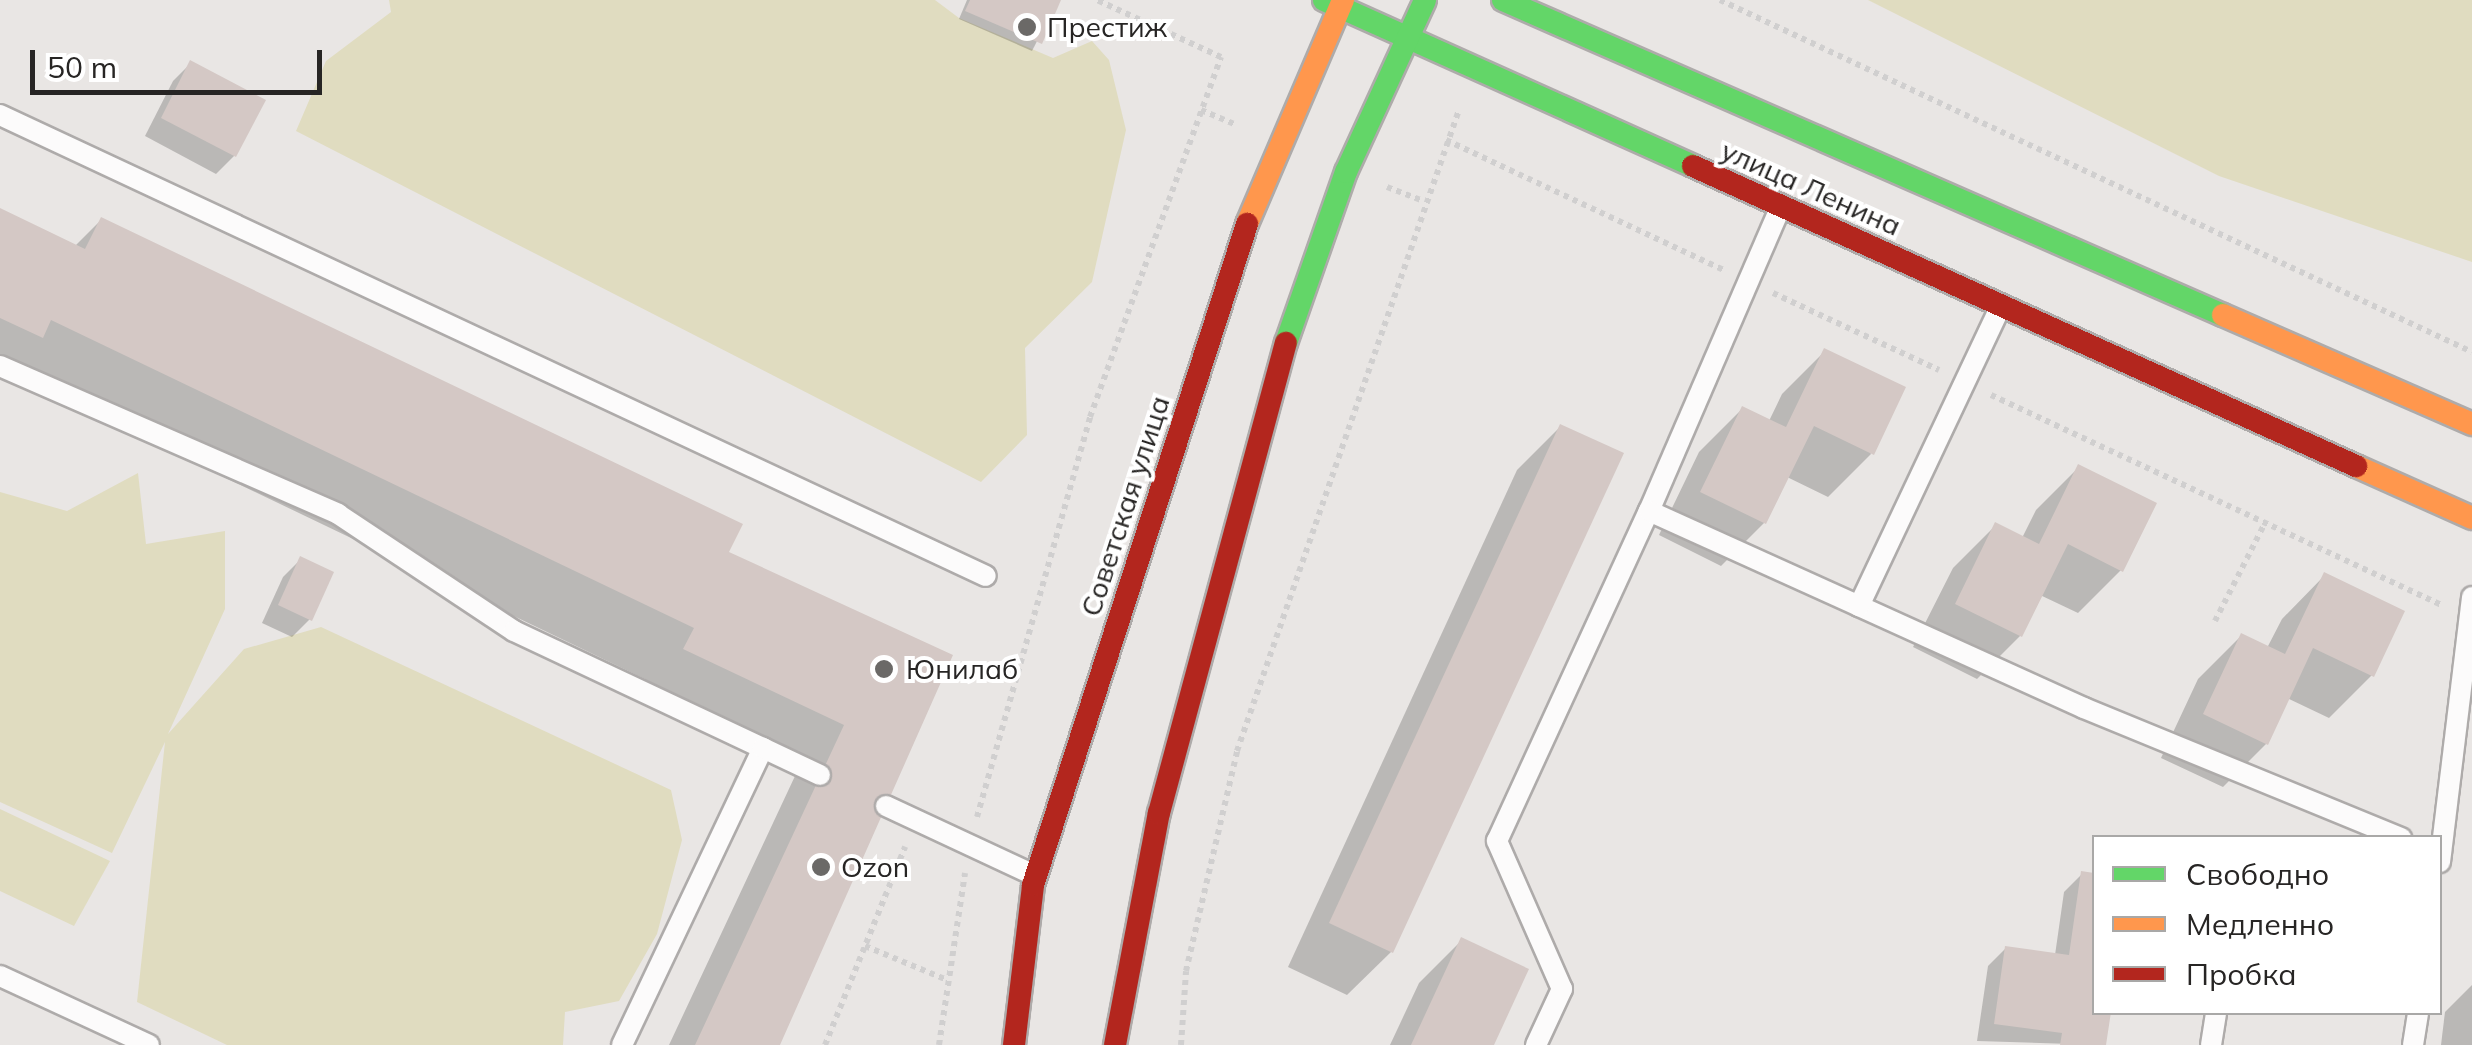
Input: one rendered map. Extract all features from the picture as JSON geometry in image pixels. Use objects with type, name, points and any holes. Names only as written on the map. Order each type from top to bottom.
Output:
[{"type":"street","points":[[1115,1045],[1158,812],[1282,354],[1346,172],[1425,0]]},
{"type":"street","name":"улица Ленина","points":[[1503,0],[2306,363],[2472,424]]},
{"type":"street","name":"улица Ленина","points":[[1336,2],[1475,71],[2472,518]]},
{"type":"street","name":"Советская улица","points":[[1014,1045],[1037,876],[1256,195],[1336,2]]},
{"type":"street","points":[[2274,432],[2288,401]]},
{"type":"lane","points":[[0,114],[986,576]]},
{"type":"lane","points":[[1536,1045],[1562,988],[1497,841],[1649,511],[1780,207]]},
{"type":"lane","points":[[1859,606],[2001,306]]},
{"type":"lane","points":[[0,366],[338,514],[514,631],[820,775]]},
{"type":"lane","points":[[1649,511],[2084,708],[2394,835]]},
{"type":"lane","points":[[2442,838],[2472,597]]},
{"type":"lane","points":[[622,1045],[763,748]]},
{"type":"lane","points":[[886,806],[1037,876]]},
{"type":"lane","points":[[0,976],[149,1045]]},
{"type":"lane","points":[[2211,1045],[2216,1015]]},
{"type":"lane","points":[[2414,1045],[2418,1015]]},
{"type":"path","points":[[939,1045],[970,844],[1090,416],[1221,56],[1097,0]]},
{"type":"path","points":[[1720,0],[2472,352]]},
{"type":"path","points":[[1181,1045],[1186,971],[1238,751],[1423,201],[1475,71]]},
{"type":"path","points":[[2215,621],[2265,523]]},
{"type":"path","points":[[825,1045],[916,820]]},
{"type":"path","points":[[865,946],[946,980]]},
{"type":"shaded area","points":[[389,0],[935,0],[959,18],[1053,58],[1092,41],[1109,60],[1126,130],[1092,282],[1025,348],[1027,435],[981,482],[296,131],[326,61],[391,12]]},
{"type":"shaded area","points":[[1868,0],[2472,0],[2472,262],[2219,176]]},
{"type":"shaded area","points":[[138,473],[146,544],[225,531],[225,609],[168,734],[244,649],[321,627],[671,790],[682,840],[657,934],[619,1001],[565,1012],[563,1045],[227,1045],[137,1002],[165,742],[112,853],[0,802],[0,492],[67,511]]},
{"type":"shaded area","points":[[0,809],[110,861],[74,926],[0,891]]},
{"type":"building","name":"Престиж","points":[[970,0],[1061,0],[1042,44],[965,11]]},
{"type":"building","points":[[190,60],[266,100],[236,157],[161,118]]},
{"type":"building","points":[[0,208],[85,249],[101,217],[743,524],[729,552],[953,655],[780,1045],[695,1045],[844,725],[683,649],[694,628],[51,320],[43,338],[0,318]]},
{"type":"building","points":[[1824,348],[1906,387],[1874,455],[1814,426],[1766,524],[1700,492],[1742,406],[1786,427]]},
{"type":"building","points":[[1560,424],[1624,453],[1393,953],[1329,923]]},
{"type":"building","points":[[2078,464],[2157,503],[2123,572],[2068,544],[2022,637],[1955,604],[1995,522],[2039,544]]},
{"type":"building","points":[[300,556],[334,572],[312,621],[278,605]]},
{"type":"building","points":[[2324,572],[2405,611],[2374,677],[2313,648],[2268,745],[2203,714],[2241,633],[2285,654]]},
{"type":"building","points":[[2081,871],[2092,873],[2092,1015],[2111,1015],[2106,1045],[2060,1045],[2062,1033],[1994,1024],[2005,946],[2069,955]]},
{"type":"building","points":[[1461,937],[1529,969],[1494,1045],[1411,1045]]},
{"type":"traffic: fast","points":[[1324,0],[1693,166]]},
{"type":"traffic: fast","points":[[1286,343],[1346,172],[1425,0]]},
{"type":"traffic: fast","points":[[1503,0],[2223,315]]},
{"type":"traffic: slow","points":[[1247,224],[1343,0]]},
{"type":"traffic: slow","points":[[2223,315],[2472,424]]},
{"type":"traffic: slow","points":[[2356,466],[2472,518]]},
{"type":"traffic: jam","points":[[1693,166],[2356,466]]},
{"type":"traffic: jam","points":[[1014,1045],[1033,885],[1247,224]]},
{"type":"traffic: jam","points":[[1115,1045],[1159,813],[1286,343]]},
{"type":"place","name":"Престиж","points":[[1027,27]]},
{"type":"place","name":"Юнилаб","points":[[884,669]]},
{"type":"place","name":"Ozon","points":[[821,867]]}]
